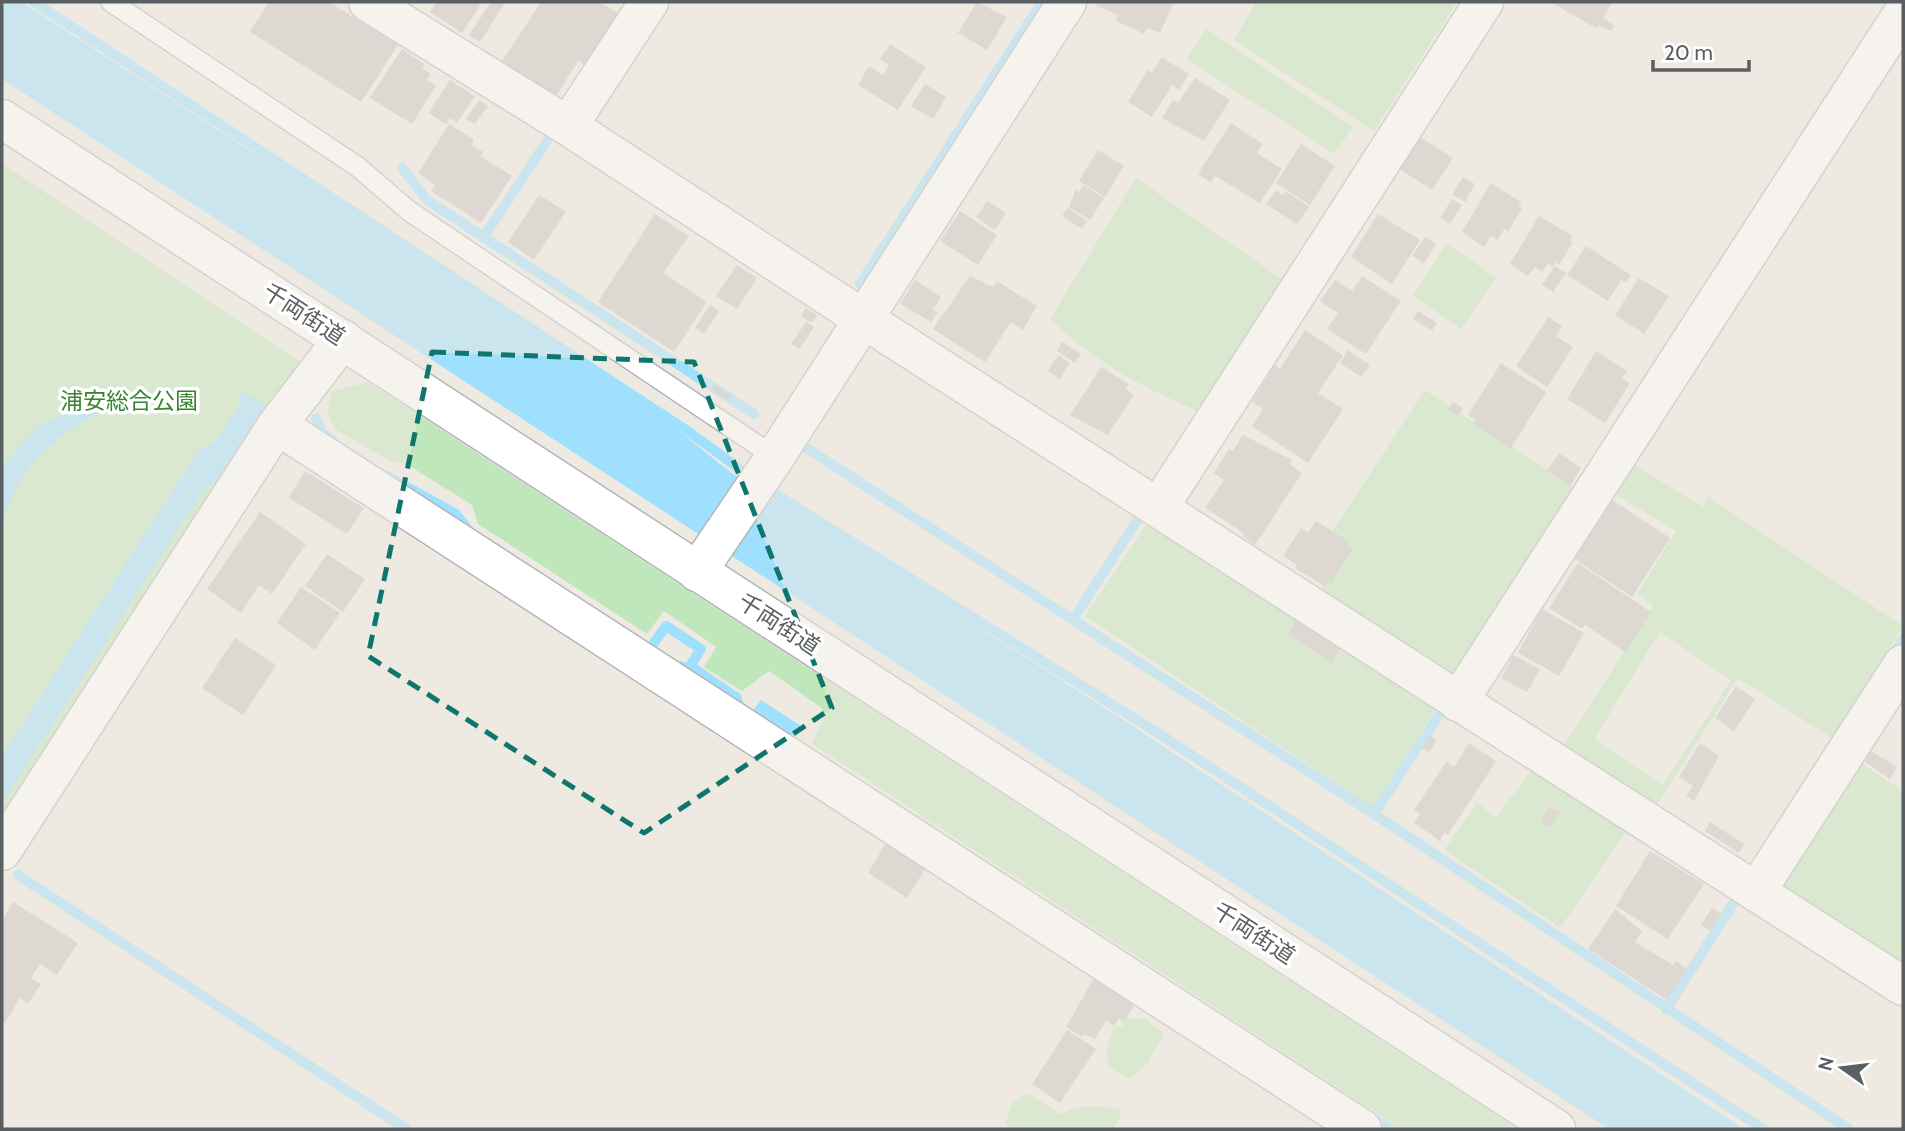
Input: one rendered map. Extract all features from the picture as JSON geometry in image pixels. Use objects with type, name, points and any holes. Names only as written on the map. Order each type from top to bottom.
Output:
[{"type":"street","points":[[368,2],[568,126],[1458,702],[1903,986]]},
{"type":"street","points":[[568,126],[649,2]]},
{"type":"street","points":[[704,561],[770,465],[1067,2]]},
{"type":"street","points":[[1159,507],[1484,2]]},
{"type":"street","points":[[1458,702],[1903,13]]},
{"type":"street","name":"千両街道","points":[[2,119],[342,339],[704,561],[1550,1127]]},
{"type":"street","points":[[2,851],[277,425],[342,339]]},
{"type":"street","points":[[277,425],[1362,1129]]},
{"type":"street","points":[[1756,892],[1903,664]]},
{"type":"lane","points":[[111,2],[358,167],[409,211],[770,465]]},
{"type":"highlighted area","points":[[432,352],[694,362],[832,708],[644,833],[368,656]]},
{"type":"green space","points":[[1256,2],[1457,2],[1374,131],[1234,40]]},
{"type":"green space","points":[[1206,29],[1353,127],[1334,154],[1186,59]]},
{"type":"green space","name":"浦安総合公園","points":[[2,164],[304,364],[2,835]]},
{"type":"green space","points":[[1136,178],[1283,280],[1198,411],[1158,393],[1101,361],[1050,319]]},
{"type":"green space","points":[[1447,243],[1496,278],[1461,329],[1413,296]]},
{"type":"green space","points":[[368,382],[1514,1129],[1401,1129],[812,744],[824,717],[822,708],[769,671],[742,691],[704,667],[716,647],[664,611],[647,634],[478,524],[472,505],[408,465],[390,461],[335,429],[327,412],[332,391]]},
{"type":"green space","points":[[1425,390],[1575,488],[1452,675],[1321,589],[1349,546],[1331,533]]},
{"type":"green space","points":[[1633,464],[1703,507],[1708,497],[1903,626],[1832,738],[1738,678],[1655,808],[1563,747],[1654,605],[1637,594],[1676,531],[1608,490]],"holes":[[[1660,632],[1731,680],[1663,785],[1594,739]]]},
{"type":"green space","points":[[1150,519],[1439,704],[1373,808],[1085,616]]},
{"type":"green space","points":[[1858,761],[1903,791],[1903,967],[1778,885]]},
{"type":"green space","points":[[1535,766],[1626,832],[1560,928],[1444,850],[1477,803],[1496,817]]},
{"type":"green space","points":[[1119,1018],[1145,1018],[1164,1034],[1147,1064],[1131,1079],[1114,1070],[1107,1058],[1114,1026],[1125,1027]]},
{"type":"green space","points":[[1029,1094],[1060,1114],[1074,1108],[1096,1106],[1119,1109],[1120,1117],[1112,1129],[1013,1129],[1006,1124],[1010,1109],[1015,1101]]},
{"type":"water","points":[[2,2],[22,2],[675,428],[760,492],[791,508],[1119,717],[1744,1129],[1609,1129],[2,79]]},
{"type":"water","points":[[243,391],[269,408],[226,473],[202,492],[2,803],[2,756],[198,451],[213,444],[241,402],[239,396]]},
{"type":"water","points":[[109,399],[125,399],[83,422],[50,446],[24,476],[2,520],[2,466],[37,427],[76,408]]},
{"type":"water","points":[[761,700],[801,726],[791,745],[748,717]]},
{"type":"building","points":[[269,2],[329,2],[398,45],[361,102],[250,32]]},
{"type":"building","points":[[437,2],[482,2],[462,33],[430,12]]},
{"type":"building","points":[[491,2],[505,3],[480,42],[469,35]]},
{"type":"building","points":[[541,2],[600,2],[623,16],[586,66],[578,61],[556,96],[502,61]]},
{"type":"building","points":[[977,2],[1007,17],[987,50],[958,33]]},
{"type":"building","points":[[1098,2],[1174,2],[1160,33],[1147,28],[1144,34],[1116,21],[1118,15],[1096,5]]},
{"type":"building","points":[[1550,2],[1610,2],[1612,3],[1603,18],[1615,26],[1611,31],[1599,25],[1596,28]]},
{"type":"building","points":[[890,44],[926,67],[898,110],[858,85],[869,66],[883,75],[889,65],[880,59]]},
{"type":"building","points":[[402,49],[424,64],[422,68],[431,74],[427,80],[436,86],[412,124],[370,98]]},
{"type":"building","points":[[1162,57],[1189,74],[1179,90],[1172,85],[1152,117],[1128,102],[1148,70],[1152,73]]},
{"type":"building","points":[[1195,78],[1230,100],[1204,141],[1162,118],[1173,100],[1178,103]]},
{"type":"building","points":[[450,80],[475,96],[457,123],[450,118],[446,124],[428,113]]},
{"type":"building","points":[[925,84],[946,97],[933,119],[911,106]]},
{"type":"building","points":[[479,100],[488,106],[475,124],[466,119]]},
{"type":"building","points":[[1231,123],[1263,144],[1257,153],[1282,169],[1260,203],[1215,176],[1211,183],[1198,174]]},
{"type":"building","points":[[449,124],[474,140],[472,145],[483,152],[480,156],[512,176],[481,223],[431,191],[435,185],[418,173]]},
{"type":"building","points":[[1418,136],[1453,158],[1432,190],[1398,168]]},
{"type":"building","points":[[1301,144],[1335,166],[1310,205],[1276,183]]},
{"type":"building","points":[[1098,150],[1124,166],[1105,197],[1079,181]]},
{"type":"building","points":[[1463,177],[1475,184],[1465,202],[1452,194]]},
{"type":"building","points":[[1491,183],[1521,202],[1519,206],[1522,208],[1508,232],[1504,229],[1498,240],[1491,236],[1484,247],[1462,232]]},
{"type":"building","points":[[1083,185],[1104,198],[1090,220],[1069,207],[1076,189],[1079,192]]},
{"type":"building","points":[[1276,190],[1283,195],[1286,191],[1309,207],[1297,224],[1266,204]]},
{"type":"building","points":[[539,195],[566,212],[534,260],[508,242]]},
{"type":"building","points":[[1452,199],[1462,205],[1450,224],[1440,218]]},
{"type":"building","points":[[987,201],[1006,213],[995,230],[976,217]]},
{"type":"building","points":[[1068,208],[1087,221],[1082,229],[1062,216]]},
{"type":"building","points":[[960,211],[997,235],[978,265],[940,241]]},
{"type":"building","points":[[655,214],[689,236],[663,273],[707,302],[674,352],[598,302]]},
{"type":"building","points":[[1378,214],[1420,240],[1392,284],[1351,257]]},
{"type":"building","points":[[1539,216],[1573,236],[1570,241],[1573,242],[1559,265],[1556,262],[1553,267],[1548,263],[1542,272],[1535,267],[1528,276],[1510,264]]},
{"type":"building","points":[[1425,237],[1436,244],[1424,263],[1412,256]]},
{"type":"building","points":[[1586,246],[1631,275],[1626,283],[1621,280],[1608,301],[1567,275]]},
{"type":"building","points":[[737,265],[757,278],[737,309],[716,296]]},
{"type":"building","points":[[1555,266],[1566,273],[1553,292],[1542,285]]},
{"type":"building","points":[[970,276],[993,287],[997,281],[1037,306],[1023,330],[1011,322],[985,362],[933,329]]},
{"type":"building","points":[[1362,276],[1401,301],[1366,354],[1327,329],[1338,313],[1320,301],[1335,280],[1352,291]]},
{"type":"building","points":[[1639,278],[1669,296],[1644,334],[1615,315]]},
{"type":"building","points":[[915,280],[941,297],[933,310],[938,312],[931,322],[900,304]]},
{"type":"building","points":[[710,305],[719,311],[704,334],[695,328]]},
{"type":"building","points":[[806,308],[817,315],[812,323],[801,316]]},
{"type":"building","points":[[1418,311],[1437,323],[1432,331],[1413,319]]},
{"type":"building","points":[[1548,317],[1562,326],[1556,336],[1573,347],[1547,387],[1516,366]]},
{"type":"building","points":[[806,322],[814,327],[800,349],[791,344]]},
{"type":"building","points":[[1305,330],[1343,355],[1318,393],[1343,409],[1308,463],[1252,426],[1263,409],[1252,402],[1275,365],[1280,369]]},
{"type":"building","points":[[1062,342],[1081,354],[1075,363],[1057,351]]},
{"type":"building","points":[[1348,350],[1370,365],[1361,377],[1340,363]]},
{"type":"building","points":[[1596,351],[1627,371],[1622,378],[1630,383],[1605,423],[1567,399]]},
{"type":"building","points":[[1058,355],[1070,363],[1060,379],[1048,371]]},
{"type":"building","points":[[1501,363],[1546,392],[1511,448],[1473,424],[1475,420],[1468,415]]},
{"type":"building","points":[[1101,367],[1129,384],[1126,389],[1134,395],[1108,435],[1070,415]]},
{"type":"building","points":[[714,383],[731,395],[727,400],[711,389]]},
{"type":"building","points":[[1453,402],[1463,408],[1458,415],[1448,409]]},
{"type":"building","points":[[1243,435],[1292,460],[1290,464],[1302,473],[1255,545],[1243,536],[1244,533],[1205,508],[1224,480],[1214,473],[1229,449],[1233,451]]},
{"type":"building","points":[[1559,453],[1581,468],[1570,486],[1547,471]]},
{"type":"building","points":[[305,471],[364,508],[347,534],[289,498]]},
{"type":"building","points":[[1611,499],[1670,538],[1632,597],[1573,558]]},
{"type":"building","points":[[260,512],[306,544],[272,594],[259,585],[241,613],[207,589]]},
{"type":"building","points":[[1316,521],[1350,542],[1348,546],[1353,549],[1331,582],[1328,580],[1324,586],[1295,568],[1297,565],[1283,556],[1301,528],[1308,533]]},
{"type":"building","points":[[327,554],[365,579],[343,612],[305,586]]},
{"type":"building","points":[[1578,563],[1651,612],[1625,652],[1585,625],[1582,629],[1549,608]]},
{"type":"building","points":[[301,587],[340,613],[315,650],[277,623]]},
{"type":"building","points":[[1542,609],[1584,633],[1559,676],[1518,653]]},
{"type":"building","points":[[1297,619],[1340,648],[1332,662],[1288,634]]},
{"type":"building","points":[[235,638],[276,665],[243,715],[202,688]]},
{"type":"building","points":[[1513,655],[1540,669],[1527,692],[1501,678]]},
{"type":"building","points":[[1736,686],[1755,699],[1734,731],[1715,718]]},
{"type":"building","points":[[1430,735],[1437,740],[1429,753],[1422,748]]},
{"type":"building","points":[[1469,743],[1496,761],[1448,835],[1444,833],[1440,841],[1414,823],[1420,814],[1414,810],[1446,762],[1454,767]]},
{"type":"building","points":[[1700,743],[1719,756],[1694,801],[1686,796],[1693,786],[1679,777]]},
{"type":"building","points":[[1871,751],[1897,767],[1890,779],[1865,762]]},
{"type":"building","points":[[1550,806],[1560,812],[1550,828],[1540,822]]},
{"type":"building","points":[[1710,822],[1744,844],[1739,853],[1705,831]]},
{"type":"building","points":[[886,843],[926,868],[907,898],[868,873]]},
{"type":"building","points":[[1650,851],[1704,884],[1668,939],[1616,906]]},
{"type":"building","points":[[13,902],[78,943],[57,975],[40,964],[31,978],[41,984],[28,1004],[20,998],[5,1023],[2,1021],[2,920]]},
{"type":"building","points":[[1712,908],[1721,913],[1710,931],[1701,925]]},
{"type":"building","points":[[1615,909],[1642,931],[1635,942],[1673,965],[1676,961],[1687,969],[1667,1000],[1588,949]]},
{"type":"building","points":[[1095,976],[1137,1001],[1124,1021],[1119,1018],[1114,1026],[1106,1021],[1095,1039],[1084,1034],[1082,1037],[1066,1027]]},
{"type":"building","points":[[1067,1030],[1096,1049],[1060,1103],[1032,1084]]},
{"type":"waterway","points":[[34,2],[689,432],[751,477]]},
{"type":"waterway","points":[[860,284],[1042,2]]},
{"type":"waterway","points":[[483,238],[547,141]]},
{"type":"waterway","points":[[402,168],[427,200],[754,414]]},
{"type":"waterway","points":[[316,418],[322,432],[332,439]]},
{"type":"waterway","points":[[805,447],[1374,814],[1849,1129]]},
{"type":"waterway","points":[[385,475],[456,514],[470,532]]},
{"type":"waterway","points":[[763,486],[1164,737],[1763,1129]]},
{"type":"waterway","points":[[1074,618],[1138,519]]},
{"type":"waterway","points":[[651,647],[666,626],[701,649],[690,666]]},
{"type":"waterway","points":[[1892,657],[1903,639]]},
{"type":"waterway","points":[[681,666],[688,670],[690,666],[737,698],[738,706],[742,709]]},
{"type":"waterway","points":[[1374,814],[1441,712]]},
{"type":"waterway","points":[[18,875],[406,1129]]},
{"type":"waterway","points":[[1666,1010],[1736,899]]},
{"type":"waterway","points":[[1368,1115],[1390,1129]]}]
